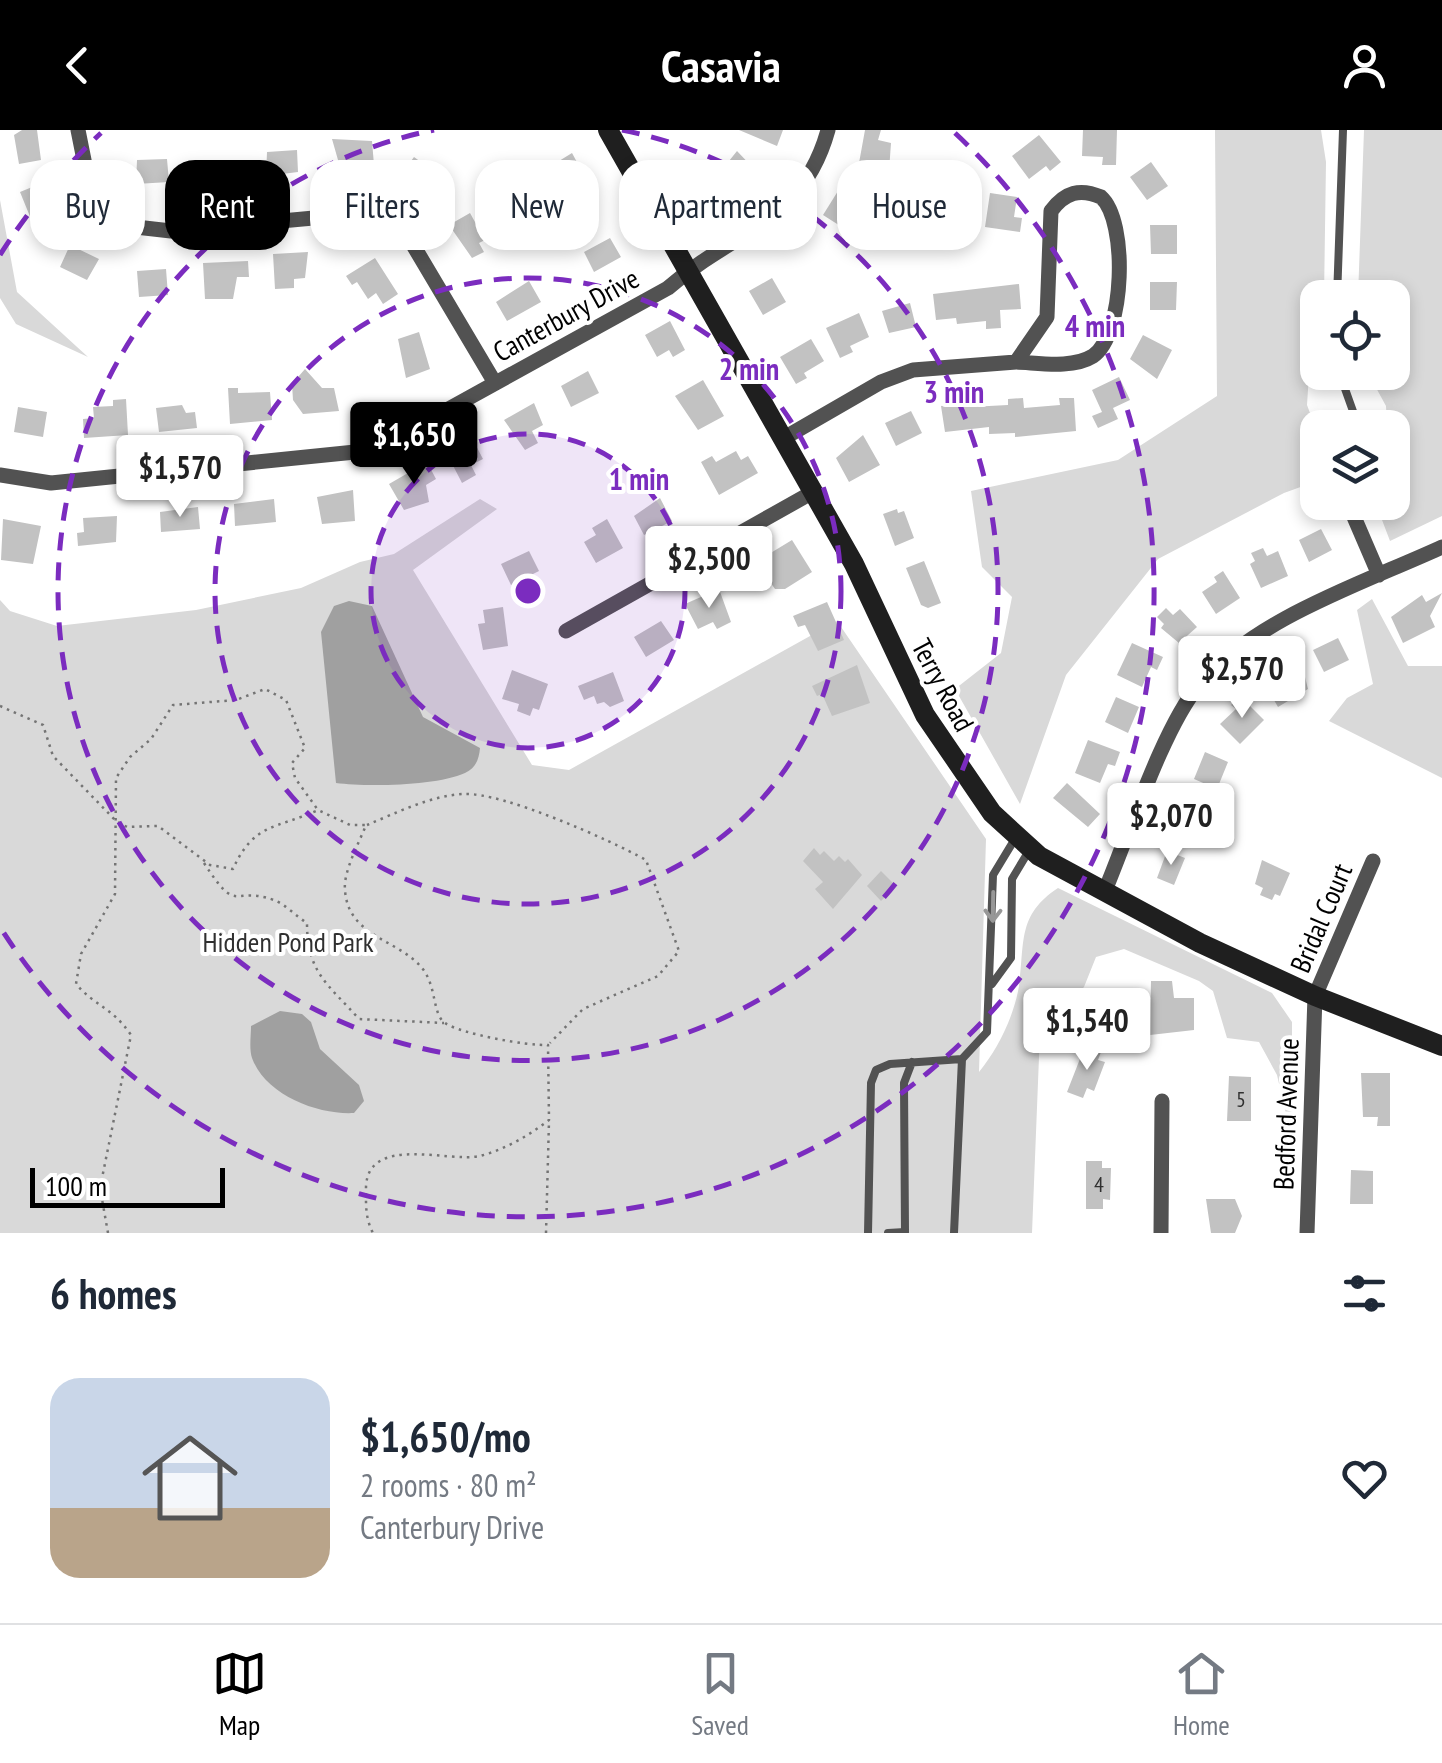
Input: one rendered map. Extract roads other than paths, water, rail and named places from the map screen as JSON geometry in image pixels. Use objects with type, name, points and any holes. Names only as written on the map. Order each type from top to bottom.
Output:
[{"type":"street","points":[[78,130],[88,185],[110,215],[128,226],[171,231],[368,213],[403,228],[494,382]]},
{"type":"street","name":"Terry Road","points":[[608,130],[854,564],[924,715],[954,765],[1023,843],[1104,893],[1315,996],[1442,1046]]},
{"type":"street","name":"Canterbury Drive","points":[[0,476],[51,483],[365,450],[668,288],[688,270],[788,206],[820,158],[828,130]]},
{"type":"street","points":[[784,438],[881,382],[914,370],[1084,361],[1097,353],[1112,332],[1116,223],[1101,197],[1078,192],[1067,195],[1051,211],[1047,317],[1016,362]]},
{"type":"street","points":[[566,631],[813,492]]},
{"type":"street","points":[[1356,520],[1380,575]]},
{"type":"street","points":[[1104,893],[1178,719],[1197,686],[1254,636],[1442,546]]},
{"type":"street","name":"Bridal Court","points":[[1315,996],[1373,860]]},
{"type":"street","name":"Bedford Avenue","points":[[1307,1233],[1315,996]]},
{"type":"street","points":[[1161,1233],[1162,1102]]},
{"type":"lane","points":[[1338,280],[1344,130]]},
{"type":"lane","points":[[954,1233],[962,1059],[987,1032],[992,984],[993,875],[1023,843]]},
{"type":"lane","points":[[992,984],[1011,958],[1012,879],[1023,843]]},
{"type":"lane","points":[[868,1233],[871,1082],[876,1070],[912,1062],[962,1059]]},
{"type":"lane","points":[[888,1233],[904,1232],[904,1083],[912,1062]]},
{"type":"park label","name":"Hidden Pond Park","points":[[288,942]]}]
